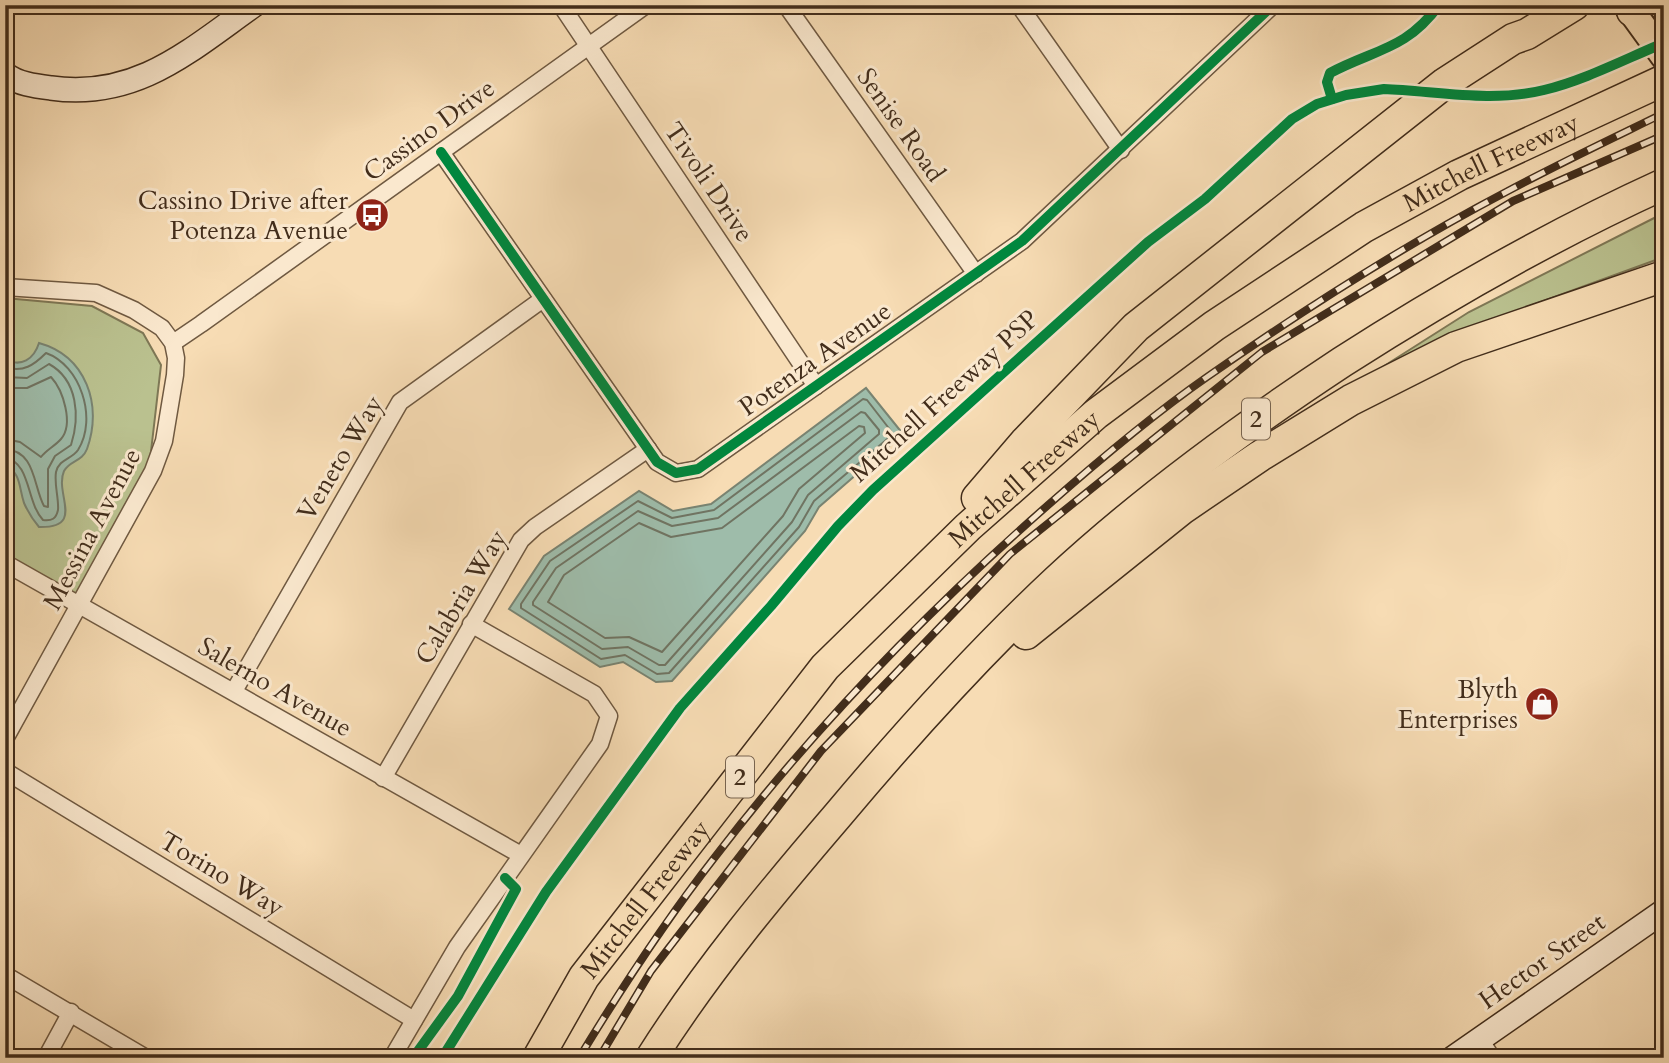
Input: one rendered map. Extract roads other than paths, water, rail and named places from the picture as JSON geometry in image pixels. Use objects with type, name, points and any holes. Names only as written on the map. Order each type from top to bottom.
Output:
[{"type":"highway","points":[[1513,40],[1520,24],[1545,5]]},
{"type":"highway","points":[[901,590],[1024,442],[1136,327],[1445,83],[1574,5]]},
{"type":"highway","name":"Mitchell Freeway","points":[[538,1058],[584,977],[825,667],[968,527],[1096,414],[1214,326],[1364,227],[1435,188],[1664,80]]},
{"type":"highway","name":"2","points":[[651,1058],[725,952],[791,869],[926,714],[1020,615],[1097,544],[1265,413],[1399,326],[1521,254],[1664,184]]},
{"type":"highway","points":[[926,714],[1182,509],[1260,456],[1351,400],[1457,347],[1664,276]]},
{"type":"main road","points":[[1631,7],[1657,47]]},
{"type":"street","points":[[7,78],[29,85],[66,90],[91,89],[144,78],[171,63],[254,5]]},
{"type":"street","name":"Tivoli Drive","points":[[562,5],[816,386]]},
{"type":"street","name":"Cassino Drive","points":[[173,343],[646,5]]},
{"type":"street","name":"Senise Road","points":[[786,5],[976,274]]},
{"type":"street","points":[[1019,5],[1121,150]]},
{"type":"street","name":"Potenza Avenue","points":[[441,152],[657,462],[676,472],[698,469],[1023,241],[1271,6]]},
{"type":"street","points":[[5,287],[96,293],[134,310],[162,328],[173,343]]},
{"type":"street","name":"Veneto Way","points":[[234,691],[400,402],[543,299]]},
{"type":"street","name":"Messina Avenue","points":[[5,739],[153,471],[164,441],[175,375],[173,343]]},
{"type":"street","name":"Calabria Way","points":[[383,778],[521,540],[648,449]]},
{"type":"street","name":"Salerno Avenue","points":[[5,563],[521,855]]},
{"type":"street","points":[[391,1058],[457,947],[600,744],[609,716],[594,694],[471,624]]},
{"type":"street","name":"Torino Way","points":[[5,771],[414,1020]]},
{"type":"street","name":"Hector Street","points":[[1453,1058],[1486,1048],[1664,911]]},
{"type":"street","points":[[5,975],[146,1058]]},
{"type":"street","points":[[46,1058],[71,1012]]},
{"type":"water","points":[[39,343],[55,349],[79,371],[87,384],[93,416],[85,453],[64,471],[62,490],[65,516],[53,526],[39,527],[24,503],[17,477],[5,463],[5,359],[16,363],[26,360],[34,354]]},
{"type":"water","points":[[866,388],[903,434],[819,507],[805,531],[672,681],[656,682],[623,662],[600,667],[509,609],[544,556],[639,491],[673,511],[711,504]]},
{"type":"railway","points":[[579,1058],[627,981],[679,906],[791,763],[872,673],[915,630],[1066,489],[1186,392],[1354,280],[1429,234],[1506,192],[1664,113]]},
{"type":"railway","points":[[599,1058],[651,971],[821,751],[1010,554],[1262,352],[1513,201],[1664,135]]},
{"type":"place","name":"Cassino Drive after Potenza Avenue","points":[[372,215]]},
{"type":"place","name":"Blyth Enterprises","points":[[1542,704]]}]
